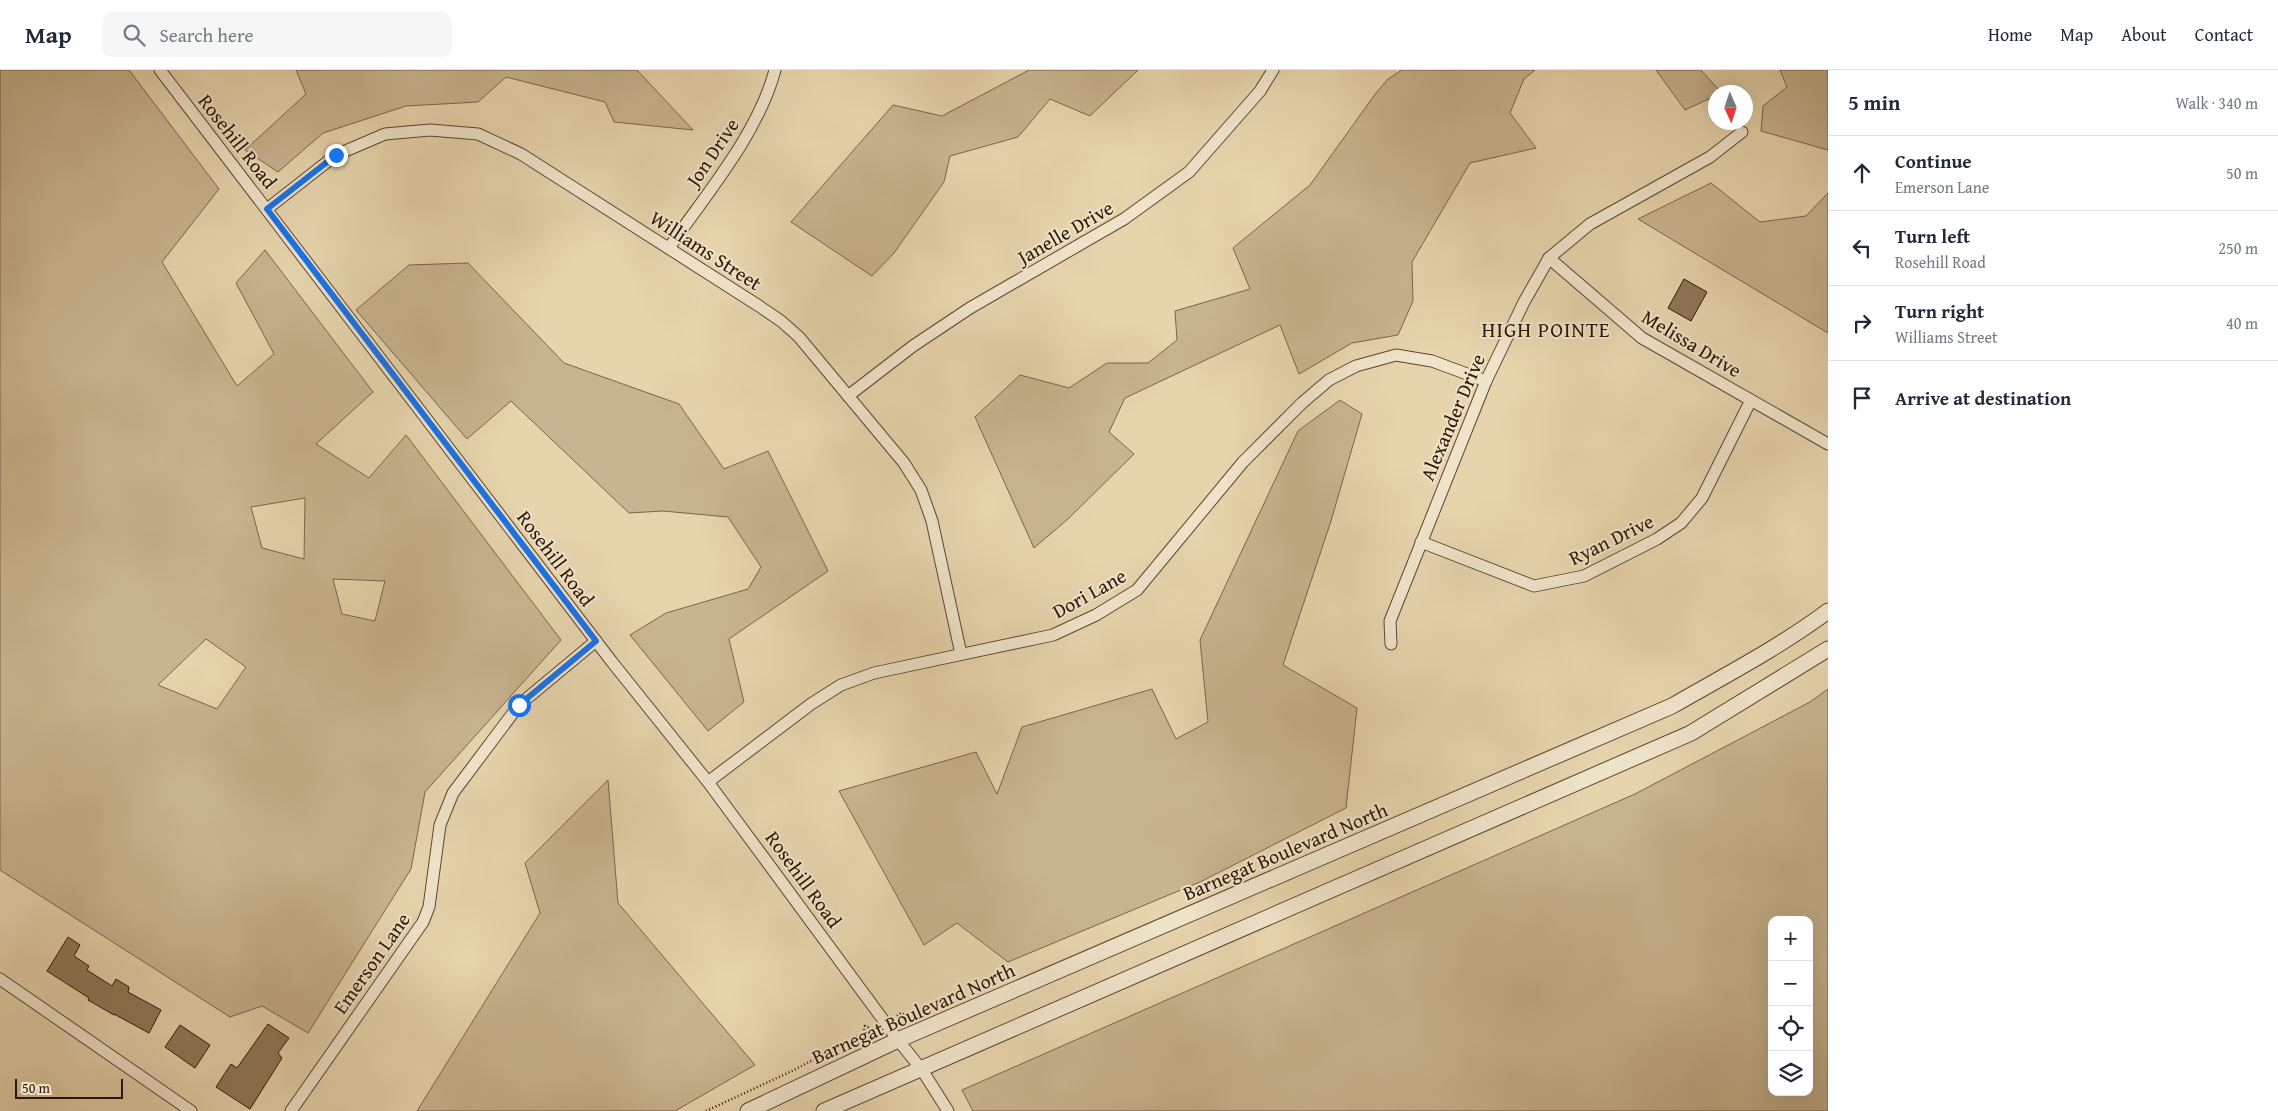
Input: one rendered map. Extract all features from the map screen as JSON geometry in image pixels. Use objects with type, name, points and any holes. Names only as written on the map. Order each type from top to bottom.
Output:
[{"type":"street","name":"Rosehill Road","points":[[160,70],[596,641],[708,782],[922,1070],[948,1111]]},
{"type":"street","name":"Jon Drive","points":[[669,248],[753,126],[771,86],[775,70]]},
{"type":"street","name":"Janelle Drive","points":[[848,396],[913,346],[970,308],[1124,219],[1189,172],[1256,97],[1273,70]]},
{"type":"street","name":"Williams Street","points":[[267,209],[336,155],[385,134],[430,130],[478,134],[520,154],[669,248],[781,321],[799,337],[904,463],[920,490],[932,520],[961,654]]},
{"type":"street","name":"Alexander Drive","points":[[1391,644],[1390,621],[1486,381],[1524,302],[1549,258],[1590,224],[1710,157],[1742,132]]},
{"type":"street","name":"Melissa Drive","points":[[1549,258],[1642,338],[1828,444]]},
{"type":"street","name":"Dori Lane","points":[[708,782],[811,704],[841,685],[874,673],[1053,635],[1096,615],[1137,590],[1243,462],[1302,403],[1329,380],[1356,366],[1396,355],[1432,361],[1486,381]]},
{"type":"street","name":"Ryan Drive","points":[[1421,542],[1534,586],[1584,576],[1657,539],[1681,523],[1702,498],[1751,400]]},
{"type":"street","name":"Barnegat Boulevard North","points":[[748,1111],[898,1040],[1672,706],[1812,623],[1828,611]]},
{"type":"street","name":"Emerson Lane","points":[[290,1111],[423,922],[429,907],[440,825],[452,793],[519,705],[596,641]]},
{"type":"street","points":[[824,1111],[922,1070],[1691,733],[1828,649]]},
{"type":"street","points":[[0,979],[191,1111]]},
{"type":"path","points":[[898,1016],[901,1013],[907,1016],[920,1014]]},
{"type":"path","points":[[706,1111],[794,1070],[860,1034],[865,1026],[871,1028]]},
{"type":"path","points":[[860,1034],[867,1038]]},
{"type":"shaded area","points":[[0,70],[129,70],[219,189],[162,262],[237,386],[274,354],[236,283],[265,250],[373,392],[316,444],[369,478],[406,435],[561,640],[425,792],[411,869],[308,1033],[262,1006],[230,1017],[0,870]],"holes":[[[305,498],[304,559],[262,548],[251,507]],[[333,579],[385,581],[375,621],[342,614]],[[206,639],[246,667],[217,709],[158,685]]]},
{"type":"shaded area","points":[[296,70],[637,70],[693,130],[614,122],[605,102],[506,77],[478,102],[406,106],[323,133],[278,172],[245,150],[306,94]]},
{"type":"shaded area","points":[[1029,70],[1138,70],[1090,116],[1050,99],[1018,137],[950,156],[944,182],[894,253],[872,276],[791,222],[893,105],[942,116]]},
{"type":"shaded area","points":[[1402,70],[1535,70],[1524,79],[1510,113],[1536,148],[1470,163],[1412,262],[1413,301],[1398,335],[1352,343],[1299,374],[1280,325],[1125,398],[1109,432],[1134,454],[1068,519],[1034,548],[975,417],[1020,375],[1069,388],[1107,363],[1148,363],[1177,340],[1175,311],[1250,289],[1233,248],[1310,185],[1376,93],[1388,79]]},
{"type":"shaded area","points":[[1656,70],[1701,70],[1715,85],[1708,85],[1708,99],[1685,110]]},
{"type":"shaded area","points":[[1780,70],[1828,70],[1828,150],[1761,131],[1763,106],[1787,87]]},
{"type":"shaded area","points":[[1711,183],[1760,222],[1806,216],[1828,193],[1828,333],[1638,219]]},
{"type":"shaded area","points":[[468,263],[564,363],[679,404],[724,469],[768,451],[828,571],[729,639],[744,702],[708,731],[630,635],[666,613],[748,589],[761,567],[728,517],[663,511],[629,513],[511,401],[467,439],[356,310],[409,265]]},
{"type":"shaded area","points":[[1340,400],[1362,414],[1331,521],[1283,665],[1357,708],[1346,808],[1200,882],[1008,962],[957,923],[924,945],[839,791],[976,752],[997,794],[1022,727],[1152,689],[1176,739],[1208,722],[1200,640],[1298,431]]},
{"type":"shaded area","points":[[1828,689],[1828,1111],[973,1111],[962,1090],[1635,794],[1810,702]]},
{"type":"shaded area","points":[[608,780],[618,903],[755,1065],[675,1111],[417,1111],[540,913],[525,863]]},
{"type":"building","points":[[1684,279],[1707,292],[1691,321],[1668,308]]},
{"type":"building","points":[[68,937],[80,945],[74,956],[89,966],[87,970],[112,986],[116,979],[129,987],[128,992],[161,1010],[149,1033],[88,1000],[89,998],[47,971]]},
{"type":"building","points":[[268,1024],[289,1038],[278,1053],[282,1058],[250,1109],[216,1087],[231,1064],[237,1068]]},
{"type":"building","points":[[180,1025],[210,1045],[195,1068],[165,1047]]},
{"type":"district","name":"HIGH POINTE","points":[[1546,329]]},
{"type":"route","points":[[336,155],[267,209],[596,641],[519,705]]}]
